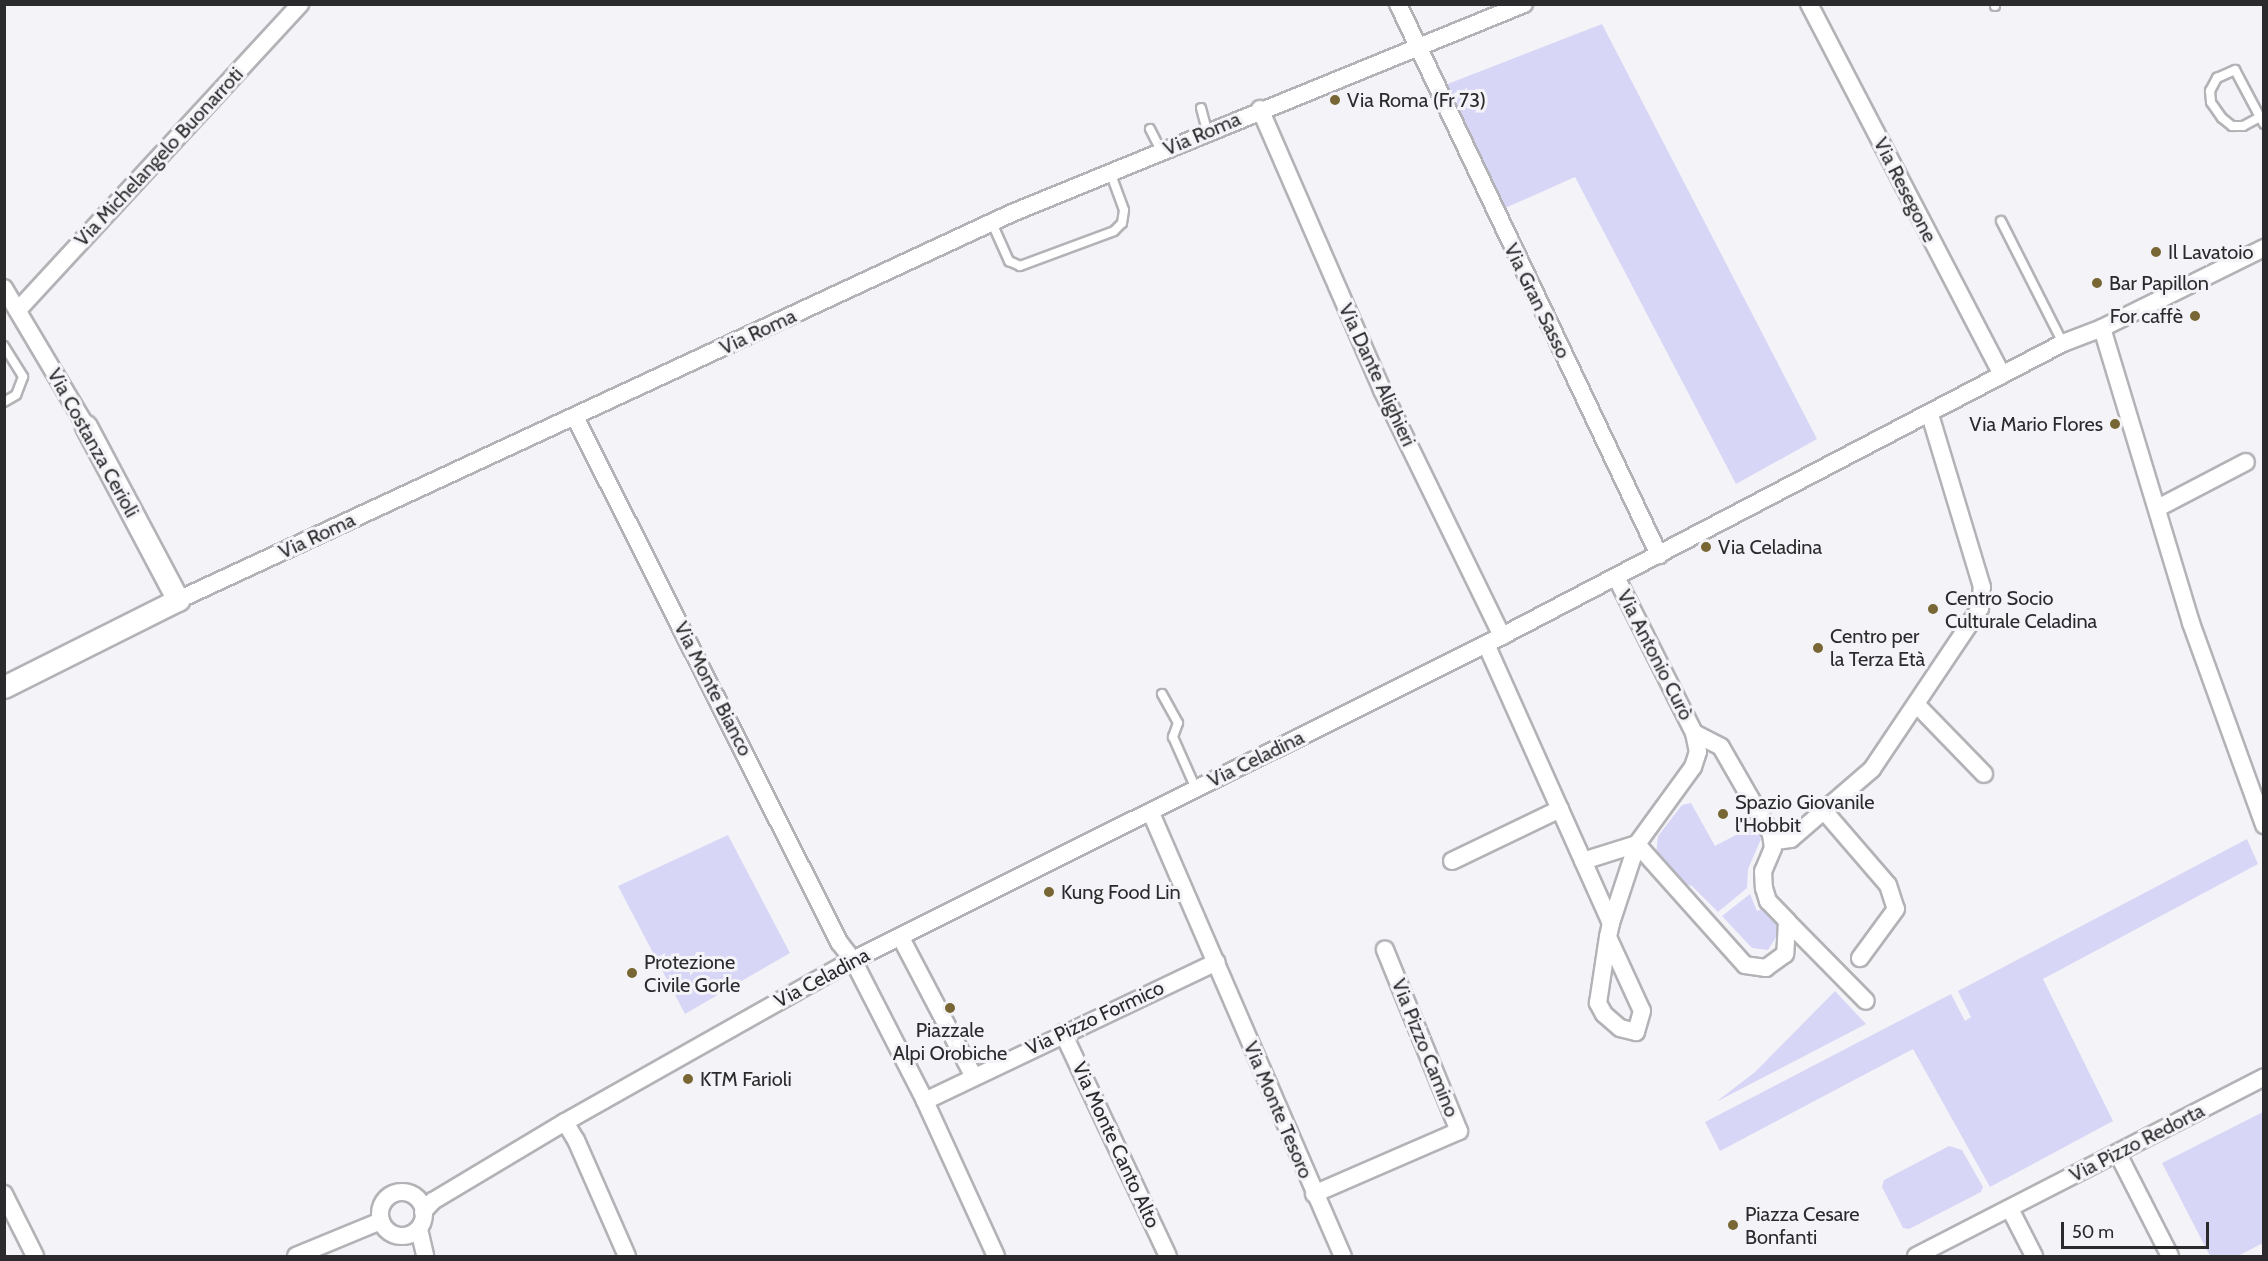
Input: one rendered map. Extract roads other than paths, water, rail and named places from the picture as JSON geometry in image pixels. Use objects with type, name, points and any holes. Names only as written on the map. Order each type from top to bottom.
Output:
[{"type":"street","name":"Via Michelangelo Buonarroti","points":[[18,310],[300,4]]},
{"type":"street","name":"Via Gran Sasso","points":[[1398,4],[1659,555]]},
{"type":"street","name":"Via Roma","points":[[4,687],[178,600],[992,223],[1207,131],[1416,45],[1524,4]]},
{"type":"street","name":"Via Resegone","points":[[1809,4],[2002,375]]},
{"type":"street","name":"Via Dante Alighieri","points":[[1260,110],[1382,390],[1502,636]]},
{"type":"street","name":"Via Celadina","points":[[421,1221],[434,1201],[565,1122],[853,960],[1502,636],[1930,415],[2063,343],[2102,328],[2264,248]]},
{"type":"street","name":"Via Costanza Cerioli","points":[[4,288],[86,426],[178,600]]},
{"type":"street","points":[[2102,328],[2191,623],[2264,825]]},
{"type":"street","points":[[1771,834],[1782,840],[1791,838],[1825,812],[1872,769],[1971,626],[1980,608],[1982,587],[1930,415]]},
{"type":"street","name":"Via Monte Bianco","points":[[575,417],[839,942],[853,960],[924,1101],[996,1257]]},
{"type":"street","points":[[2158,508],[2246,462]]},
{"type":"street","name":"Via Antonio Curò","points":[[1609,930],[1637,844],[1693,767],[1698,752],[1694,733],[1616,577]]},
{"type":"street","points":[[1486,644],[1583,861],[1642,1011],[1636,1032],[1620,1028],[1604,1014],[1598,1003],[1609,930]]},
{"type":"street","points":[[1917,705],[1984,774]]},
{"type":"street","name":"Via Antonio Curò","points":[[1694,733],[1721,747],[1771,834]]},
{"type":"street","points":[[1452,861],[1560,809]]},
{"type":"street","points":[[1825,812],[1888,885],[1896,909],[1860,958]]},
{"type":"street","name":"Via Monte Tesoro","points":[[1151,813],[1343,1257]]},
{"type":"street","points":[[1771,834],[1773,848],[1763,871],[1764,888],[1768,901],[1866,1001]]},
{"type":"street","points":[[1583,861],[1637,844],[1745,965],[1756,969],[1776,964],[1785,954],[1787,921]]},
{"type":"street","points":[[901,938],[972,1075]]},
{"type":"street","name":"Via Pizzo Camino","points":[[1314,1194],[1459,1131],[1385,950]]},
{"type":"street","name":"Via Pizzo Formico","points":[[924,1101],[972,1075],[1217,962]]},
{"type":"street","name":"Via Monte Canto Alto","points":[[1063,1033],[1168,1257]]},
{"type":"street","name":"Via Pizzo Redorta","points":[[1916,1257],[2264,1077]]},
{"type":"street","points":[[565,1122],[576,1140],[627,1257]]},
{"type":"street","points":[[2118,1154],[2170,1257]]},
{"type":"street","points":[[4,1194],[35,1257]]},
{"type":"street","points":[[421,1221],[401,1236],[388,1232],[381,1221],[382,1205],[393,1194],[413,1196],[421,1221],[425,1257]]},
{"type":"street","points":[[2010,1209],[2034,1257]]},
{"type":"street","points":[[296,1257],[381,1221]]},
{"type":"lane","points":[[2235,70],[2262,121],[2243,126],[2232,126],[2222,118],[2211,102],[2210,91],[2217,78],[2235,70]]},
{"type":"lane","points":[[1201,108],[1207,131]]},
{"type":"lane","points":[[1150,129],[1161,151]]},
{"type":"lane","points":[[992,223],[1009,261],[1020,266],[1114,231],[1122,223],[1124,210],[1110,172]]},
{"type":"lane","points":[[2001,221],[2063,343]]},
{"type":"lane","points":[[4,346],[24,377],[16,395],[4,402]]},
{"type":"lane","points":[[1162,694],[1178,723],[1173,737],[1196,789]]},
{"type":"place","name":"Via Roma (Fr 73)","points":[[1335,100]]},
{"type":"place","name":"Il Lavatoio","points":[[2156,252]]},
{"type":"place","name":"Bar Papillon","points":[[2097,283]]},
{"type":"place","name":"For caffè","points":[[2195,316]]},
{"type":"place","name":"Via Mario Flores","points":[[2115,424]]},
{"type":"place","name":"Via Celadina","points":[[1706,547]]},
{"type":"place","name":"Centro Socio Culturale Celadina","points":[[1933,609]]},
{"type":"place","name":"Centro per la Terza Età","points":[[1818,648]]},
{"type":"place","name":"Spazio Giovanile l'Hobbit","points":[[1723,814]]},
{"type":"place","name":"Kung Food Lin","points":[[1049,892]]},
{"type":"place","name":"Protezione Civile Gorle","points":[[632,973]]},
{"type":"place","name":"Piazzale Alpi Orobiche","points":[[950,1008]]},
{"type":"place","name":"KTM Farioli","points":[[688,1079]]},
{"type":"place","name":"Piazza Cesare Bonfanti","points":[[1733,1225]]}]
